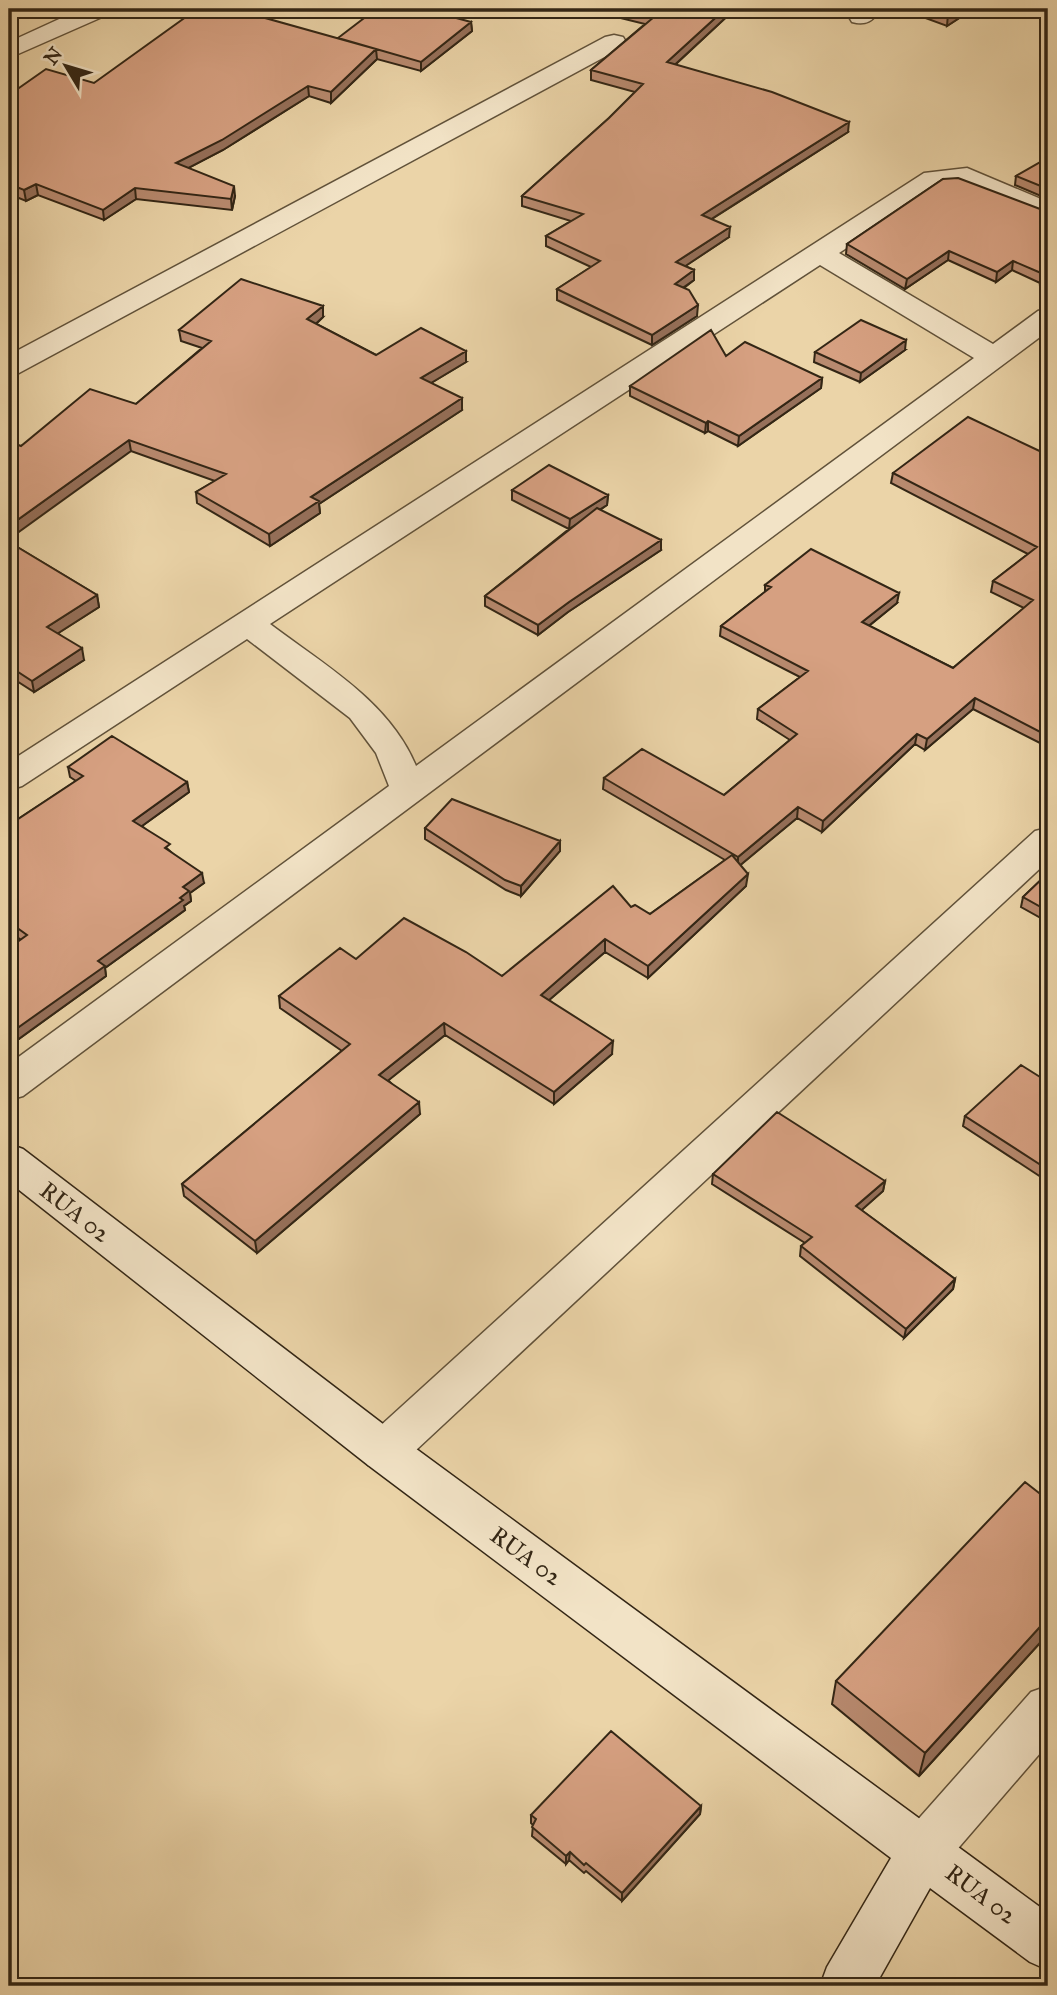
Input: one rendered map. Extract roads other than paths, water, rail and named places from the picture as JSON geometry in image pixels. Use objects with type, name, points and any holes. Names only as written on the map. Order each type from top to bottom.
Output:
[{"type":"street","points":[[9,51],[100,9]]},
{"type":"street","points":[[9,367],[614,42]]},
{"type":"street","points":[[9,778],[934,179],[967,176],[1048,212]]},
{"type":"street","points":[[819,253],[994,357]]},
{"type":"street","points":[[9,1085],[1048,317]]},
{"type":"street","points":[[247,624],[362,710],[392,750],[408,790]]},
{"type":"street","points":[[384,1451],[1048,840]]},
{"type":"street","name":"RUA 02","points":[[9,1160],[384,1451],[1048,1944]]},
{"type":"street","points":[[846,1986],[924,1850],[1048,1709]]}]
